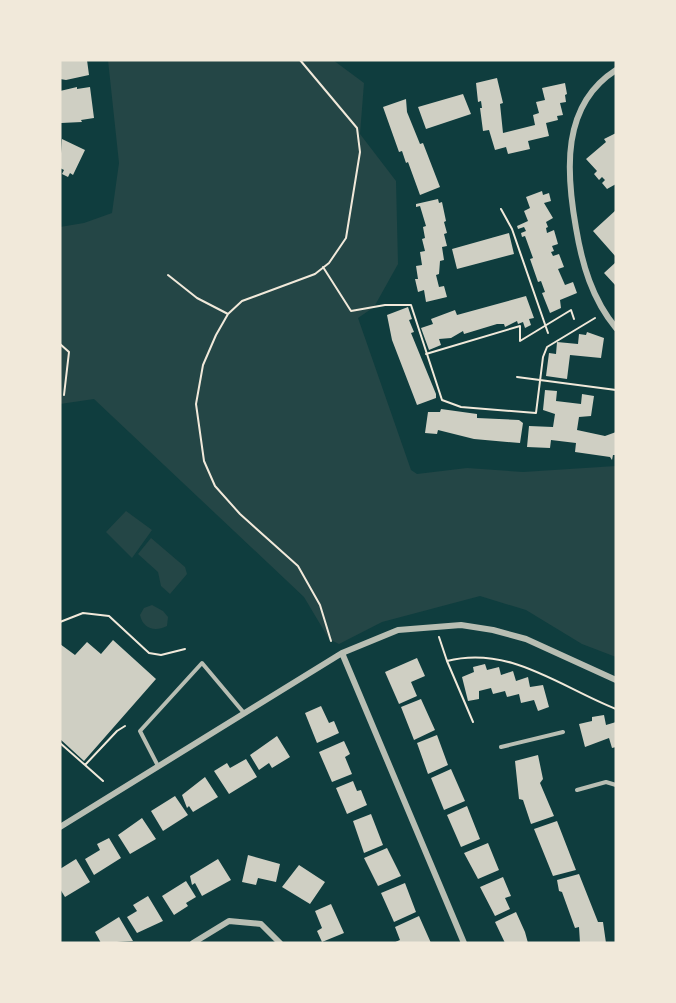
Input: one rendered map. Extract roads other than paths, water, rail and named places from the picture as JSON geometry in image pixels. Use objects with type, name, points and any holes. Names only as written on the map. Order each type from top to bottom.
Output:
[{"type":"street","points":[[616,70],[600,83],[580,110],[573,130],[568,168],[569,190],[584,266],[598,303],[616,328]]},
{"type":"street","points":[[60,826],[342,653],[398,630],[460,625],[493,630],[526,639],[616,680]]},
{"type":"street","points":[[342,653],[464,943]]},
{"type":"street","points":[[193,943],[229,921],[261,924],[280,943]]},
{"type":"lane","points":[[158,766],[140,731],[202,663],[244,713]]},
{"type":"lane","points":[[501,747],[563,732]]},
{"type":"lane","points":[[577,790],[606,782],[616,785]]}]
